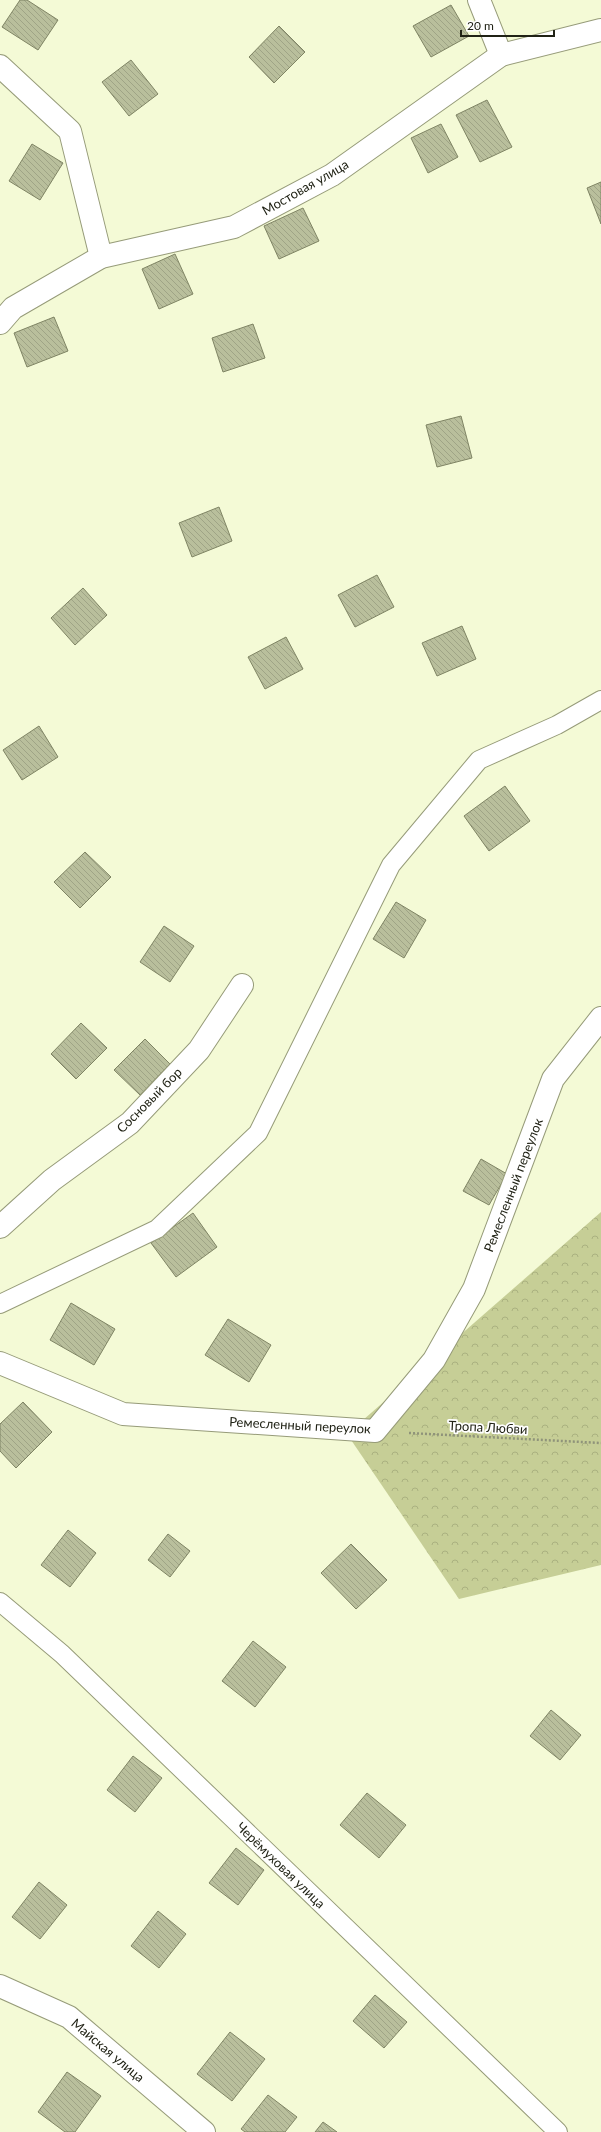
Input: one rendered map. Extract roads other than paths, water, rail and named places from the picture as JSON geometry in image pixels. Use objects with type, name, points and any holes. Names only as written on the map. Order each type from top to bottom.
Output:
[{"type":"street","points":[[479,0],[501,55]]},
{"type":"street","name":"Мостовая улица","points":[[0,323],[13,308],[101,257],[234,227],[332,175],[501,55],[601,30]]},
{"type":"street","points":[[0,66],[70,131],[101,257]]},
{"type":"street","name":"Сосновый бор","points":[[0,1227],[52,1180],[130,1123],[199,1050],[242,985]]},
{"type":"street","name":"Ремесленный переулок","points":[[0,1363],[123,1414],[375,1431],[434,1360],[474,1289],[553,1080],[601,1018]]},
{"type":"street","name":"Майская улица","points":[[0,1986],[69,2017],[204,2132]]},
{"type":"lane","points":[[0,1304],[157,1230],[258,1133],[391,865],[480,760],[557,725],[601,700]]},
{"type":"lane","name":"Черёмуховая улица","points":[[0,1602],[62,1654],[558,2132]]}]
